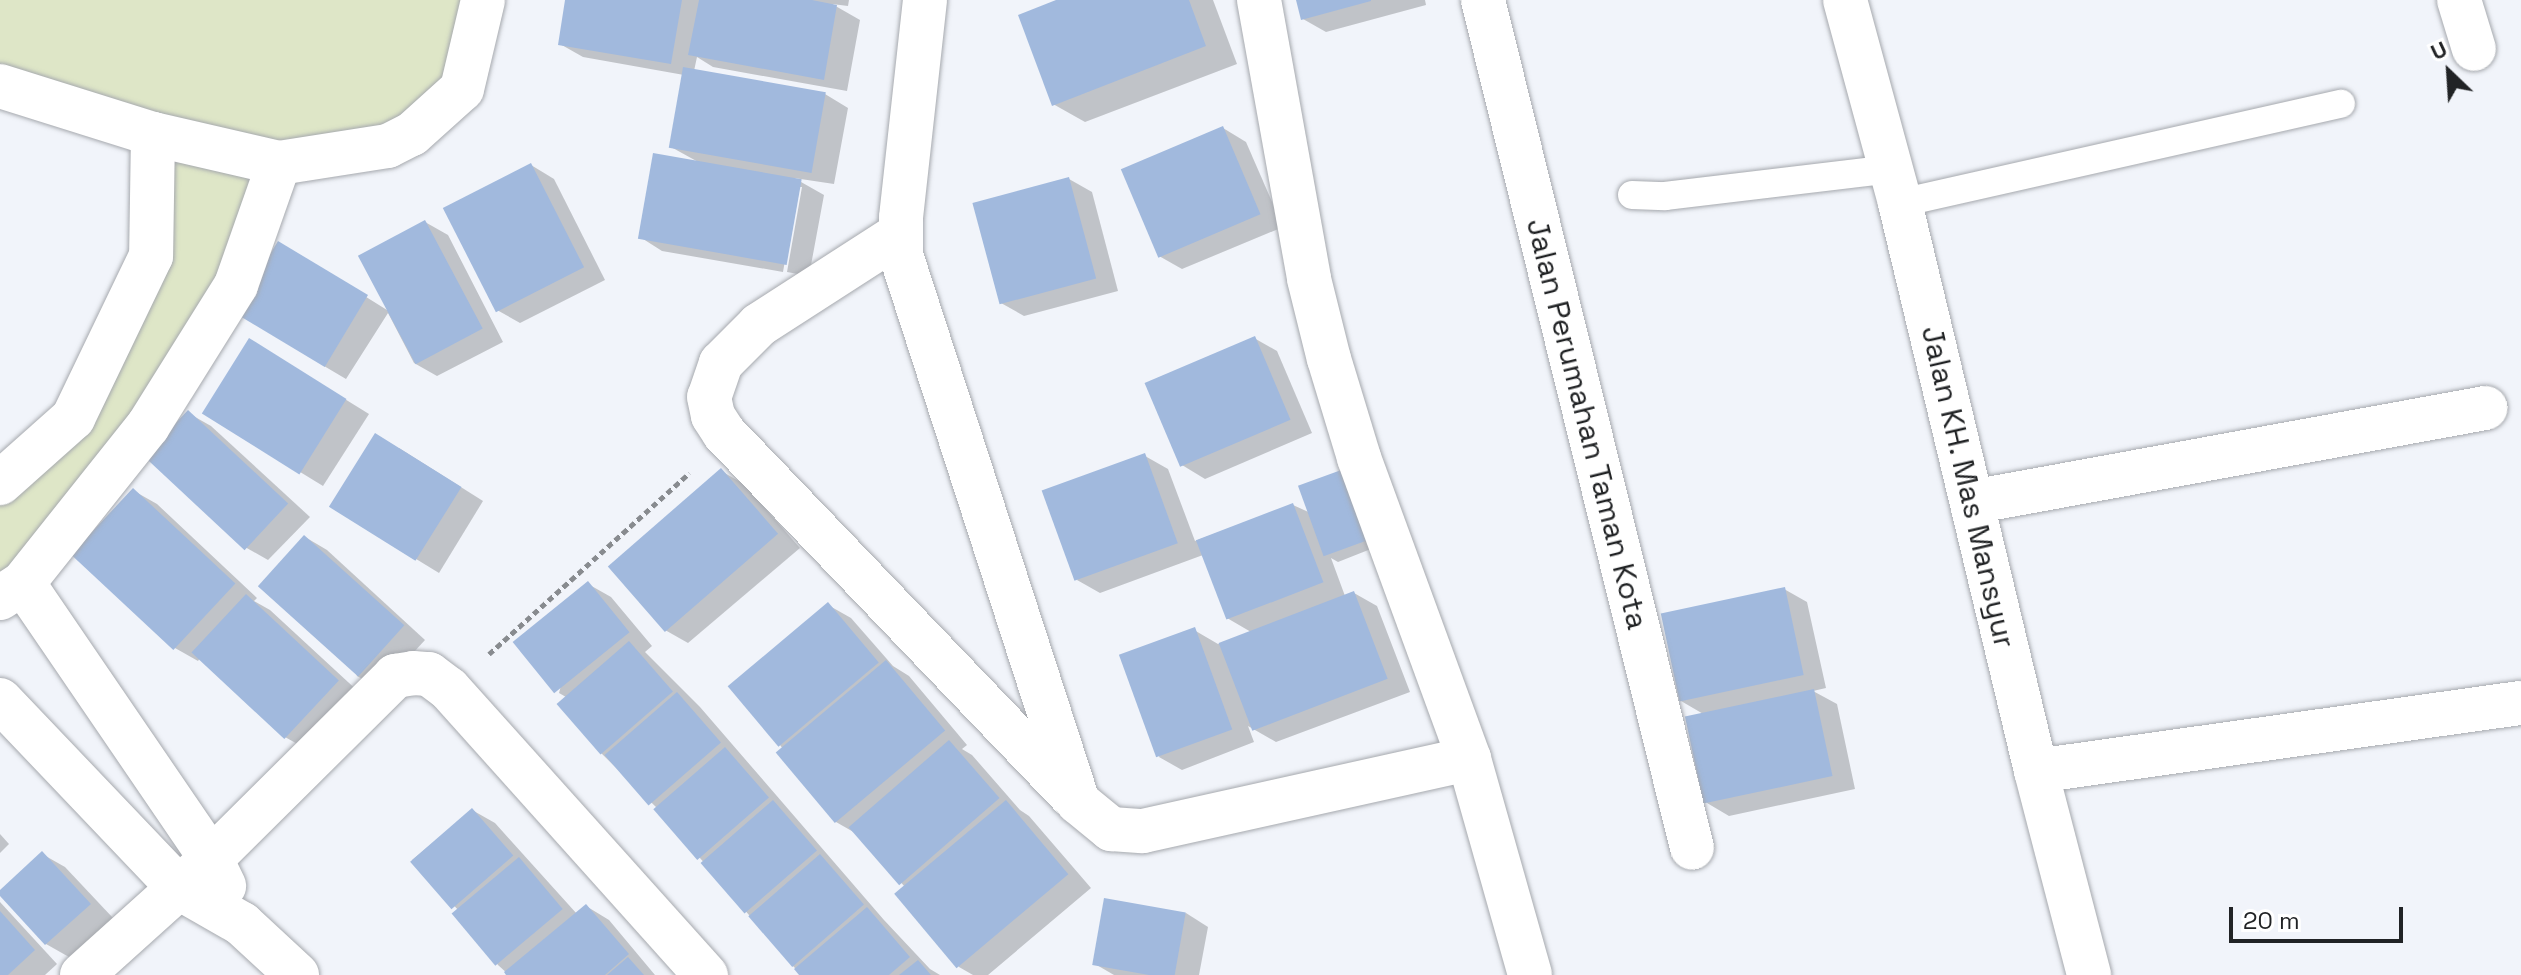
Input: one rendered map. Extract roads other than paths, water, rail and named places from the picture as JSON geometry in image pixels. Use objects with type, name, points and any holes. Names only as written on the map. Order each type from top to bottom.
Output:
[{"type":"street","points":[[0,86],[153,134],[279,163],[369,150],[412,134],[462,89],[483,0]]},
{"type":"street","points":[[925,0],[900,234],[909,287],[1078,802]]},
{"type":"street","points":[[1259,0],[1309,279],[1329,359],[1359,458],[1469,759],[1530,975]]},
{"type":"street","name":"Jalan Perumahan Taman Kota","points":[[1483,0],[1692,848]]},
{"type":"street","name":"Jalan KH. Mas Mansyur","points":[[1845,0],[1895,186],[2036,771],[2089,975]]},
{"type":"street","points":[[2459,0],[2474,49]]},
{"type":"street","points":[[0,483],[73,418],[151,256],[153,134]]},
{"type":"street","points":[[242,924],[211,859],[12,591],[148,426],[236,285],[279,163]]},
{"type":"street","points":[[900,234],[759,325],[721,363],[709,397],[713,416],[728,437],[1078,802],[1111,829],[1143,831],[1469,759]]},
{"type":"street","points":[[1972,502],[2485,408]]},
{"type":"street","points":[[82,975],[211,859],[395,676],[429,674],[449,689],[706,975]]},
{"type":"street","points":[[0,700],[179,888],[242,924],[297,975]]},
{"type":"street","points":[[2036,771],[2521,703]]},
{"type":"lane","points":[[1632,195],[1895,186],[2341,104]]}]
